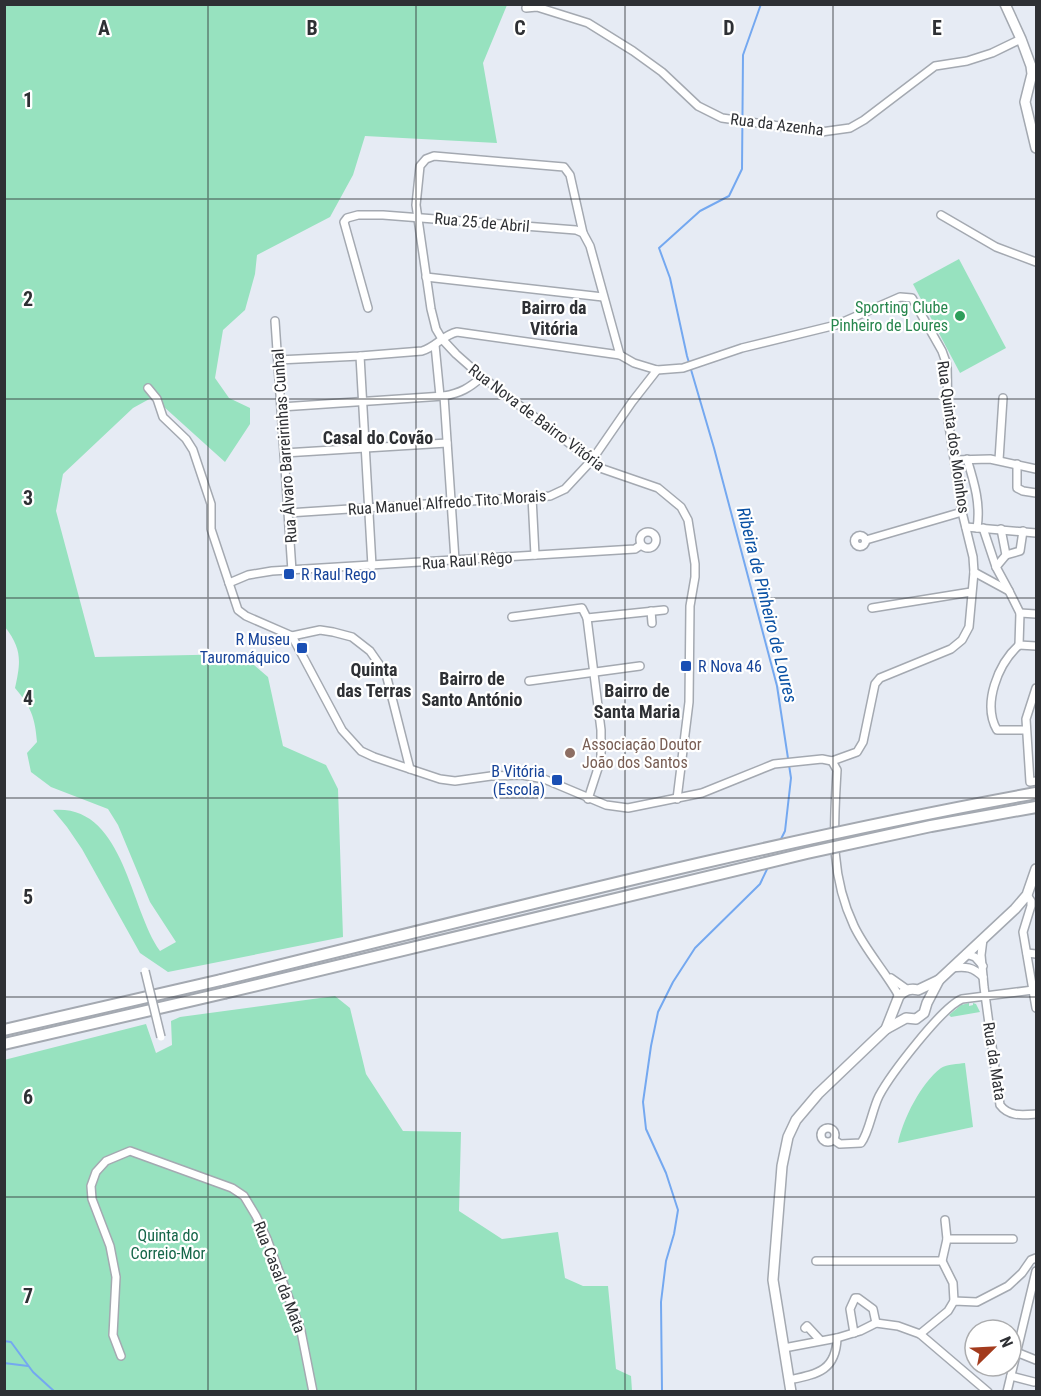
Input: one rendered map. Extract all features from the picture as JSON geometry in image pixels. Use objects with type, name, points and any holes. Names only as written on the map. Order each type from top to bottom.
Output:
[{"type":"highway","points":[[4,1030],[805,839],[1036,793]]},
{"type":"highway","points":[[4,1047],[807,853],[931,826],[1036,807]]},
{"type":"highway","points":[[4,1023],[157,995]]},
{"type":"main road","points":[[1005,4],[1022,39],[1031,66],[1032,74],[1026,102],[1036,148]]},
{"type":"main road","points":[[897,1006],[901,1015],[906,1018],[921,1017],[939,980],[1027,895],[1036,869]]},
{"type":"main road","points":[[886,1029],[903,993],[918,990],[939,980]]},
{"type":"main road","points":[[918,990],[926,998],[927,1003]]},
{"type":"main road","points":[[791,1392],[773,1280],[782,1166],[788,1137],[796,1120],[818,1094],[886,1029],[906,1018]]},
{"type":"street","name":"Rua da Azenha","points":[[526,8],[537,7],[588,23],[662,72],[698,106],[722,118],[820,132],[850,128],[864,120],[935,66],[967,61],[992,53],[1022,39]]},
{"type":"street","points":[[442,339],[434,319],[416,205],[422,161],[430,157],[559,166],[564,167],[570,175],[583,232],[590,246],[620,355]]},
{"type":"street","name":"Rua 25 de Abril","points":[[368,308],[344,222],[347,218],[358,215],[418,217],[583,232]]},
{"type":"street","points":[[941,215],[996,247],[1036,262]]},
{"type":"street","points":[[426,277],[603,297]]},
{"type":"street","name":"Rua Quinta dos Moinhos","points":[[657,370],[683,368],[742,348],[836,325],[900,297],[912,298],[942,351],[947,365],[946,402],[962,512],[974,572],[969,627],[962,640],[951,649],[880,678],[875,684],[863,742],[856,752],[832,761]]},
{"type":"street","name":"Rua Álvaro Barreirinhas Cunhal","points":[[275,321],[292,571]]},
{"type":"street","points":[[278,360],[422,351],[430,349],[448,334],[457,332],[620,355],[634,363],[657,370]]},
{"type":"street","name":"Rua Nova de Bairro Vitória","points":[[442,339],[482,377],[603,469],[658,488],[681,507],[688,519],[695,564],[690,606],[689,702],[677,799]]},
{"type":"street","points":[[435,345],[447,443],[455,560]]},
{"type":"street","points":[[360,356],[372,566]]},
{"type":"street","name":"Rua Manuel Alfredo Tito Morais","points":[[288,513],[550,496],[565,489],[592,460],[657,370]]},
{"type":"street","points":[[281,407],[459,394],[482,377]]},
{"type":"street","points":[[148,388],[157,399],[163,417],[186,439],[193,450],[211,504],[211,529],[238,610],[246,616],[292,636],[320,630],[333,632],[352,637],[370,651],[386,674],[410,769]]},
{"type":"street","points":[[999,460],[1003,398]]},
{"type":"street","points":[[284,453],[447,443]]},
{"type":"street","points":[[967,459],[974,479],[980,511],[980,528],[1020,613],[1019,645]]},
{"type":"street","points":[[956,460],[999,460],[1036,469]]},
{"type":"street","points":[[1017,464],[1017,488],[1036,493]]},
{"type":"street","points":[[532,497],[535,555]]},
{"type":"street","points":[[866,540],[962,512]]},
{"type":"street","points":[[966,527],[1036,533]]},
{"type":"street","points":[[1001,530],[1006,555]]},
{"type":"street","points":[[996,566],[1006,555],[1020,551],[1023,531]]},
{"type":"street","name":"Rua Raul Rêgo","points":[[229,583],[248,575],[635,549],[641,545]]},
{"type":"street","points":[[974,572],[1009,591]]},
{"type":"street","points":[[872,608],[971,592]]},
{"type":"street","points":[[512,617],[582,608],[587,618],[601,730],[601,759],[588,799]]},
{"type":"street","points":[[587,618],[664,610]]},
{"type":"street","points":[[651,611],[652,623]]},
{"type":"street","points":[[1020,613],[1036,614]]},
{"type":"street","points":[[292,636],[329,709],[352,743],[361,751],[374,757],[440,779],[455,782],[491,776],[522,775],[544,779],[588,799],[628,808],[702,793],[780,763],[822,759],[832,761],[837,770],[834,863],[842,895],[854,926],[866,948],[903,993]]},
{"type":"street","points":[[1025,730],[997,730],[992,722],[992,692],[997,676],[1013,650],[1019,645],[1036,646]]},
{"type":"street","points":[[529,681],[640,666]]},
{"type":"street","points":[[1036,687],[1025,730],[1030,782],[1036,781]]},
{"type":"street","points":[[1027,895],[1036,900]]},
{"type":"street","points":[[1027,895],[1031,901],[1023,932],[1036,1008]]},
{"type":"street","name":"Rua da Mata","points":[[983,939],[983,977],[1000,1105],[1004,1110],[1016,1115],[1036,1114]]},
{"type":"street","points":[[1027,953],[1036,954]]},
{"type":"street","points":[[966,954],[975,957],[983,966]]},
{"type":"street","points":[[951,968],[968,966],[983,977]]},
{"type":"street","points":[[145,971],[161,1037]]},
{"type":"street","points":[[834,1140],[840,1144],[861,1143],[865,1138],[870,1117],[888,1080],[942,1013],[955,1002],[962,999],[1033,990]]},
{"type":"street","name":"Rua Casal da Mata","points":[[121,1356],[112,1335],[116,1277],[110,1246],[92,1199],[91,1186],[96,1172],[106,1161],[130,1151],[232,1188],[244,1196],[267,1239],[301,1331],[313,1392]]},
{"type":"street","points":[[920,1334],[948,1311],[954,1301],[953,1283],[942,1261],[947,1239],[945,1220]]},
{"type":"street","points":[[947,1239],[1012,1239]]},
{"type":"street","points":[[954,1301],[977,1302],[1008,1286],[1022,1273],[1031,1260],[1036,1258]]},
{"type":"street","points":[[816,1261],[942,1261]]},
{"type":"street","points":[[1023,1324],[1036,1271]]},
{"type":"street","points":[[854,1333],[850,1309],[855,1298],[873,1309],[876,1323]]},
{"type":"street","points":[[784,1348],[837,1338],[876,1323],[898,1326],[920,1334],[988,1392]]},
{"type":"street","points":[[805,1328],[807,1326],[820,1340]]},
{"type":"street","points":[[789,1380],[823,1370],[833,1357],[837,1338]]},
{"type":"street","points":[[1019,1378],[1034,1382]]},
{"type":"green space","points":[[5,5],[507,5],[483,63],[497,143],[365,136],[353,175],[330,217],[257,255],[255,274],[245,310],[223,330],[215,378],[229,398],[250,408],[250,424],[225,462],[153,397],[133,408],[63,474],[56,511],[95,657],[241,654],[268,677],[283,746],[326,765],[338,789],[343,937],[168,972],[140,953],[82,849],[53,810],[77,813],[95,823],[110,840],[149,932],[160,951],[176,942],[150,902],[118,825],[108,809],[51,787],[31,772],[27,753],[37,742],[35,726],[25,701],[15,688],[19,656],[15,642],[5,627]]},
{"type":"green space","name":"Sporting Clube Pinheiro de Loures","points":[[959,259],[1006,348],[960,373],[913,284]]},
{"type":"green space","name":"Quinta do Correio-Mor","points":[[335,996],[350,1008],[366,1074],[403,1131],[461,1132],[459,1211],[502,1239],[558,1232],[565,1278],[583,1286],[608,1286],[616,1369],[631,1376],[632,1391],[5,1391],[4,1060],[146,1024],[156,1053],[172,1045],[171,1021],[180,1017]]},
{"type":"green space","points":[[969,1003],[969,1006],[976,1004],[980,1012],[951,1017],[949,1015],[961,1005]]},
{"type":"green space","points":[[965,1063],[973,1127],[898,1143],[904,1123],[927,1083],[941,1068]]},
{"type":"waterway","name":"Ribeira de Pinheiro de Loures","points":[[761,4],[743,55],[742,169],[729,196],[700,211],[659,248],[670,278],[687,356],[714,448],[777,686],[791,778],[785,831],[780,841]]},
{"type":"waterway","name":"Ribeira de Pinheiro de Loures","points":[[662,1392],[661,1302],[666,1261],[678,1210],[666,1173],[646,1129],[643,1102],[651,1046],[658,1012],[673,982],[695,948],[760,884],[769,865]]},
{"type":"waterway","points":[[4,1341],[11,1342],[33,1372],[55,1392]]},
{"type":"waterway","points":[[4,1363],[28,1366]]},
{"type":"place","name":"Sporting Clube Pinheiro de Loures","points":[[960,316]]},
{"type":"place","name":"R Raul Rego","points":[[289,574]]},
{"type":"place","name":"R Museu Tauromáquico","points":[[302,648]]},
{"type":"place","name":"R Nova 46","points":[[686,666]]},
{"type":"place","name":"Associação Doutor João dos Santos","points":[[570,753]]},
{"type":"place","name":"B Vitória (Escola)","points":[[557,780]]},
{"type":"district","name":"Bairro da Vitória","points":[[554,318]]},
{"type":"district","name":"Casal do Covão","points":[[378,438]]},
{"type":"district","name":"Quinta das Terras","points":[[374,680]]},
{"type":"district","name":"Bairro de Santo António","points":[[472,689]]},
{"type":"district","name":"Bairro de Santa Maria","points":[[637,701]]}]
